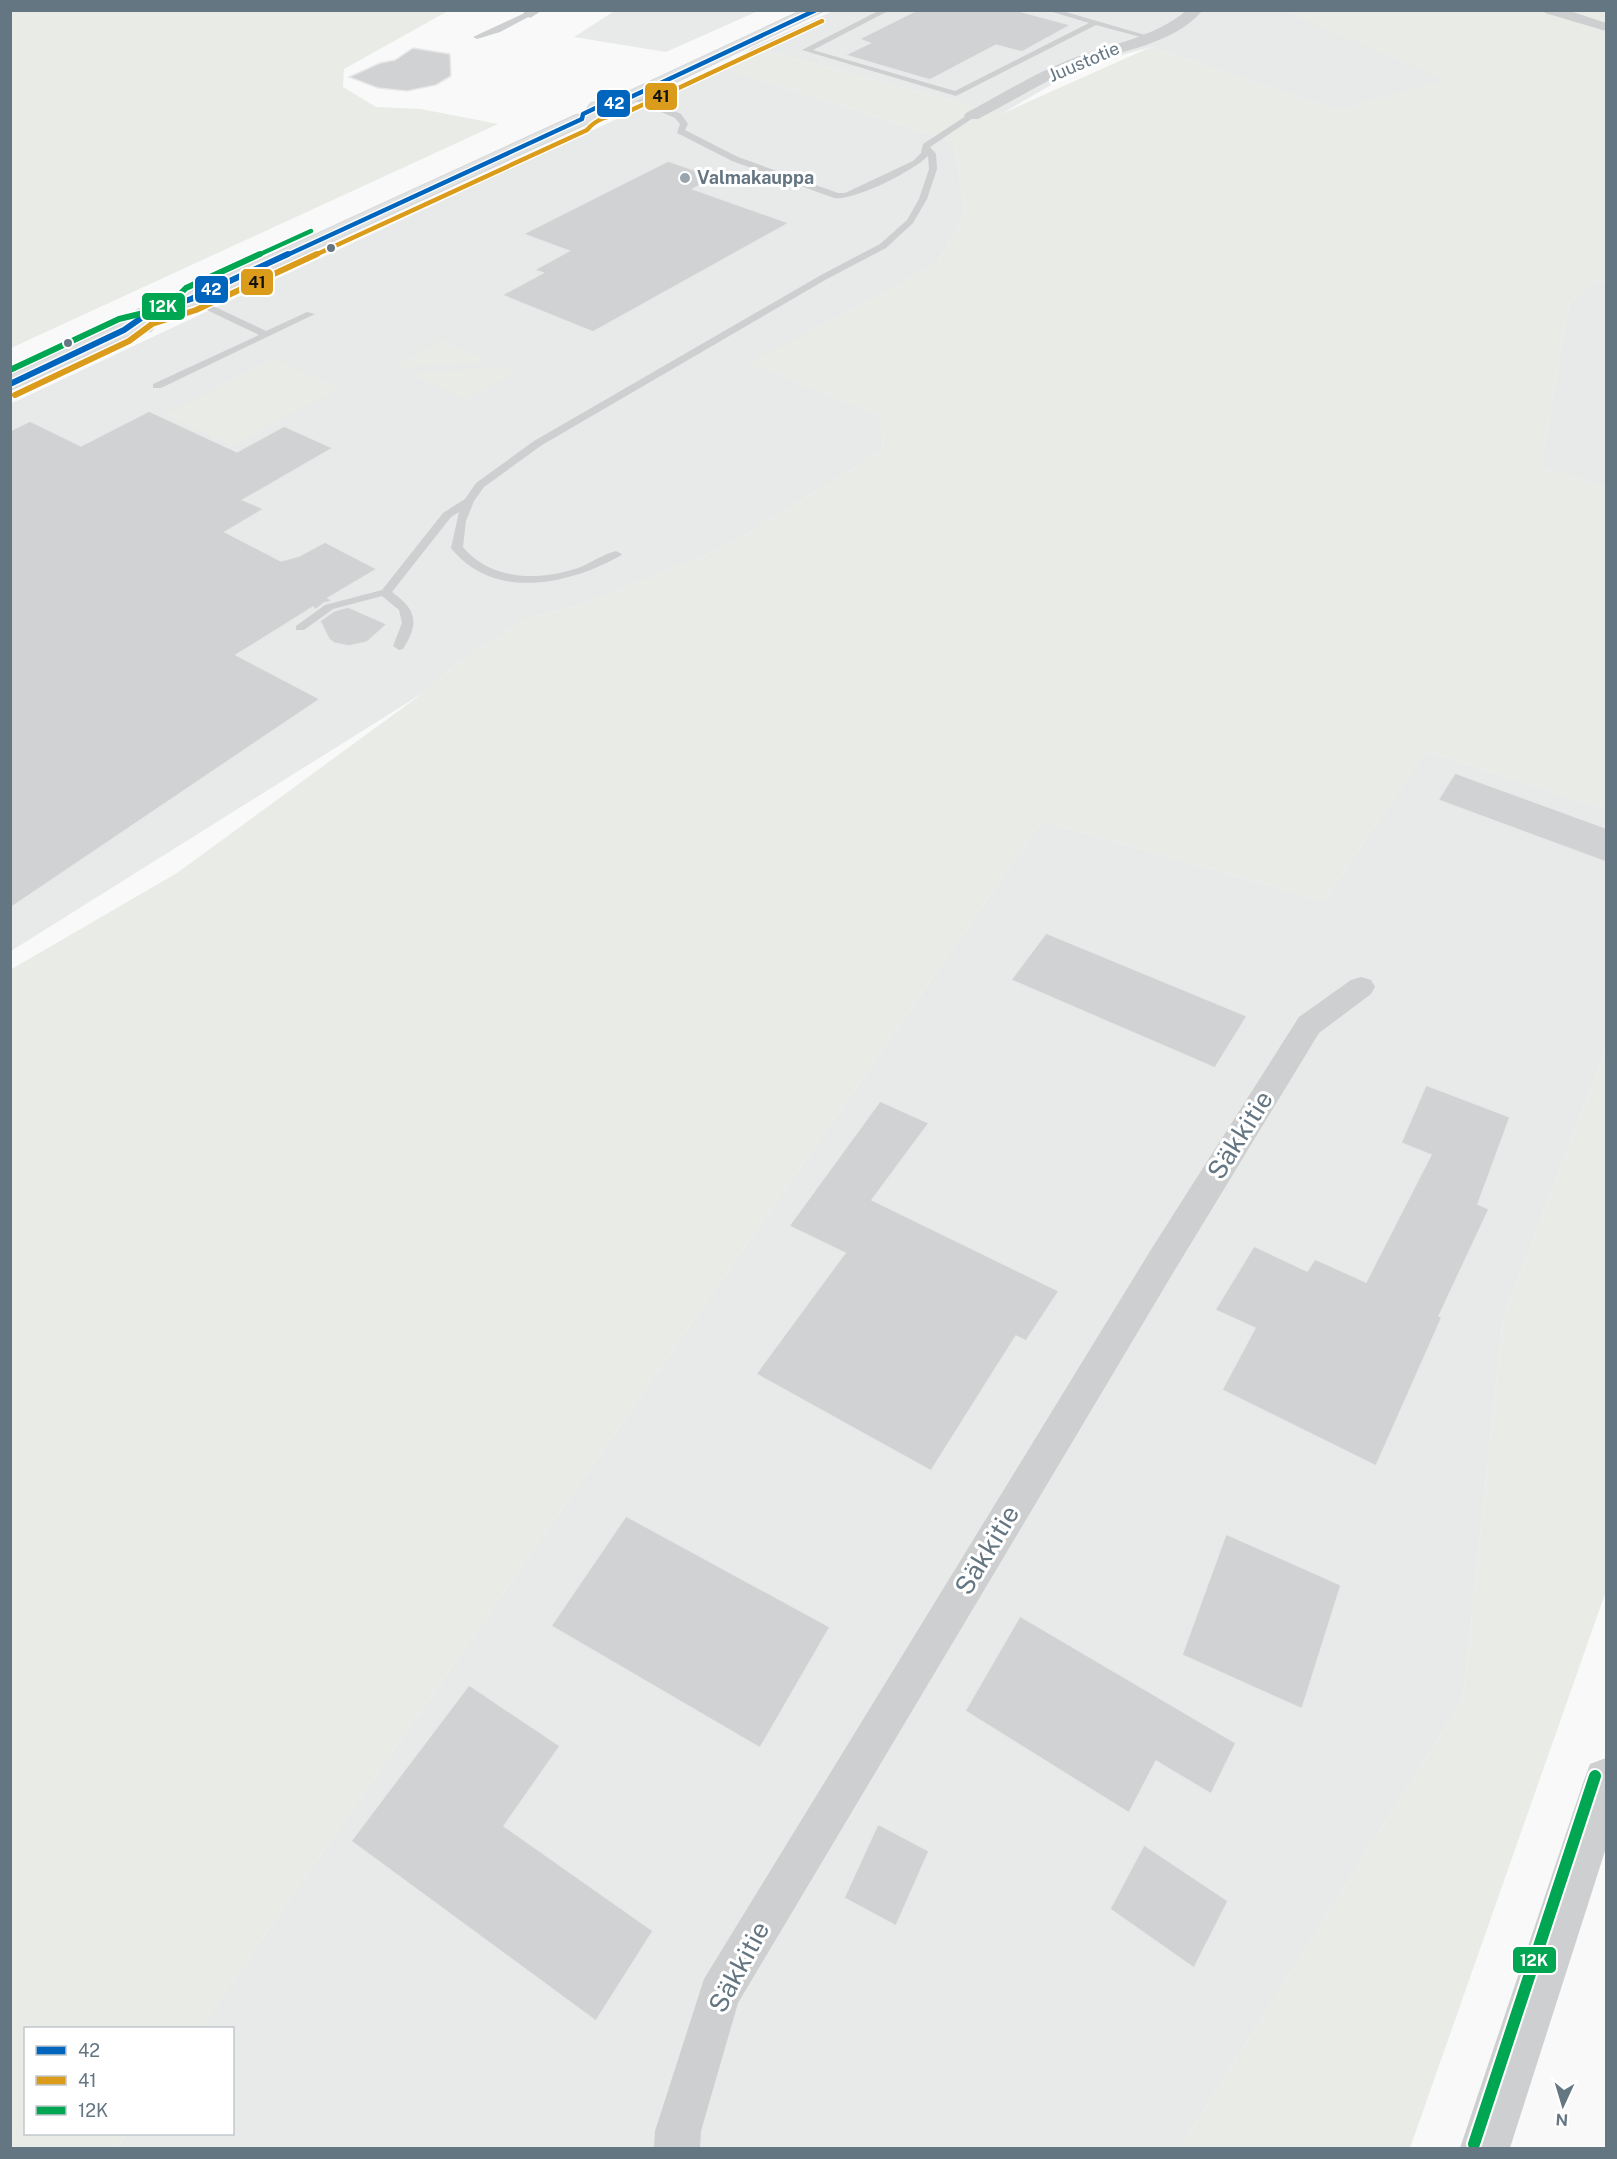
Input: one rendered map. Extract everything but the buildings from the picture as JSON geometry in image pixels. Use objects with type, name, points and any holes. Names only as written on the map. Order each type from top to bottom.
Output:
[{"type":"main road","points":[[10,384],[124,330],[146,327],[160,321],[179,312],[191,299],[582,119],[597,117],[617,108],[625,100],[817,10]]},
{"type":"street","name":"Juustotie","points":[[972,116],[1071,65],[1168,31],[1186,20],[1196,10]]},
{"type":"street","points":[[1551,10],[1606,27]]},
{"type":"street","name":"Säkkitie","points":[[677,2148],[678,2131],[719,1994],[1151,1278],[1309,1025],[1360,987]]},
{"type":"street","points":[[1485,2148],[1606,1780]]},
{"type":"lane","points":[[887,10],[806,50],[956,94],[1096,22]]},
{"type":"lane","points":[[1049,10],[1148,37]]},
{"type":"lane","points":[[477,37],[505,27],[533,12]]},
{"type":"lane","points":[[625,100],[678,116],[684,124],[680,131],[735,159],[837,195],[846,196],[916,163],[934,139],[972,116]]},
{"type":"lane","points":[[616,554],[598,565],[565,575],[535,580],[500,575],[472,564],[457,548],[461,521],[469,501],[480,485],[538,443],[814,283],[883,246],[909,221],[923,199],[933,169],[932,154],[926,149]]},
{"type":"lane","points":[[191,299],[267,334]]},
{"type":"lane","points":[[157,386],[310,314]]},
{"type":"lane","points":[[300,628],[329,606],[386,592],[447,515],[469,501]]},
{"type":"lane","points":[[386,592],[387,595],[400,602],[407,612],[408,625],[405,638],[399,646]]},
{"type":"shaded area","points":[[616,10],[758,11],[666,52],[574,37]]},
{"type":"shaded area","points":[[1282,10],[1446,80],[1337,111],[1151,47],[1104,60],[1065,77],[1001,114],[753,47],[833,11]]},
{"type":"shaded area","points":[[10,11],[448,11],[344,69],[343,87],[376,107],[421,109],[498,124],[11,348]]},
{"type":"shaded area","points":[[1282,11],[1606,11],[1606,283],[1595,281],[1569,303],[1541,467],[1606,488],[1606,809],[1426,751],[1324,901],[1042,821],[201,2027],[24,2027],[24,2135],[126,2135],[117,2148],[11,2148],[10,970],[177,873],[423,693],[457,664],[525,619],[587,603],[725,547],[883,450],[881,416],[750,363],[937,264],[965,213],[954,142],[725,68],[753,47],[1001,114],[1151,47],[1337,111],[1445,80]]},
{"type":"shaded area","points":[[725,68],[954,142],[965,213],[937,264],[751,363],[881,416],[883,450],[725,547],[587,603],[525,619],[457,664],[423,693],[11,951],[10,404]]},
{"type":"shaded area","points":[[1595,281],[1606,283],[1606,488],[1541,467],[1569,303]]},
{"type":"shaded area","points":[[451,336],[456,337],[446,343],[490,362],[390,368]]},
{"type":"shaded area","points":[[273,358],[339,388],[232,446],[165,414]]},
{"type":"shaded area","points":[[507,367],[518,372],[466,400],[406,373]]},
{"type":"shaded area","points":[[1426,751],[1606,809],[1606,1049],[1503,1318],[1463,1699],[1180,2148],[117,2148],[126,2135],[234,2135],[234,2027],[201,2027],[1042,821],[1324,901]]},
{"type":"shaded area","points":[[1606,1049],[1606,1591],[1410,2148],[1180,2148],[1463,1699],[1503,1318]]},
{"type":"transit line","name":"42","points":[[10,384],[124,330],[147,314],[191,299],[582,119],[583,114],[604,104],[618,103],[816,10]]},
{"type":"transit line","name":"41","points":[[15,395],[129,341],[152,324],[196,310],[587,130],[594,122],[607,116],[623,114],[822,21]]},
{"type":"transit line","name":"12K","points":[[10,370],[119,319],[156,310],[172,302],[186,288],[311,231]]},
{"type":"transit line","name":"12K","points":[[1474,2144],[1595,1776]]},
{"type":"place","name":"Valmakauppa","points":[[685,178]]}]
